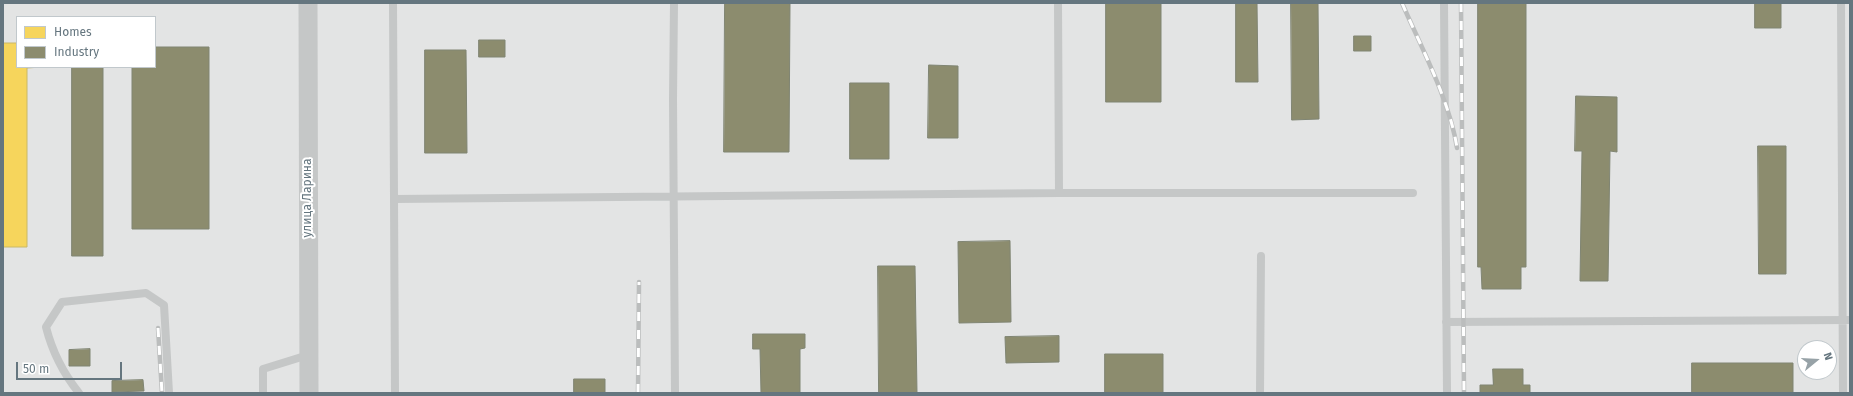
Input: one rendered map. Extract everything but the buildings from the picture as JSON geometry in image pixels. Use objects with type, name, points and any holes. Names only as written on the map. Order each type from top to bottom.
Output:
[{"type":"street","name":"улица Ларина","points":[[308,3],[309,393]]},
{"type":"lane","points":[[394,3],[395,393]]},
{"type":"lane","points":[[674,3],[675,393]]},
{"type":"lane","points":[[1058,3],[1059,193]]},
{"type":"lane","points":[[1444,3],[1447,393]]},
{"type":"lane","points":[[1841,3],[1847,320],[1843,393]]},
{"type":"lane","points":[[395,199],[1059,193],[1413,193]]},
{"type":"lane","points":[[1260,393],[1261,256]]},
{"type":"lane","points":[[79,393],[70,382],[52,348],[46,327],[62,302],[146,293],[164,306],[169,393]]},
{"type":"lane","points":[[1446,322],[1847,320]]},
{"type":"lane","points":[[263,393],[263,369],[309,355]]},
{"type":"shaded area","points":[[3,3],[1850,3],[1850,393],[3,393]]},
{"type":"railway","points":[[1402,3],[1442,93],[1457,148]]},
{"type":"railway","points":[[1461,3],[1464,393]]},
{"type":"railway","points":[[638,393],[639,282]]},
{"type":"railway","points":[[158,328],[162,393]]}]
